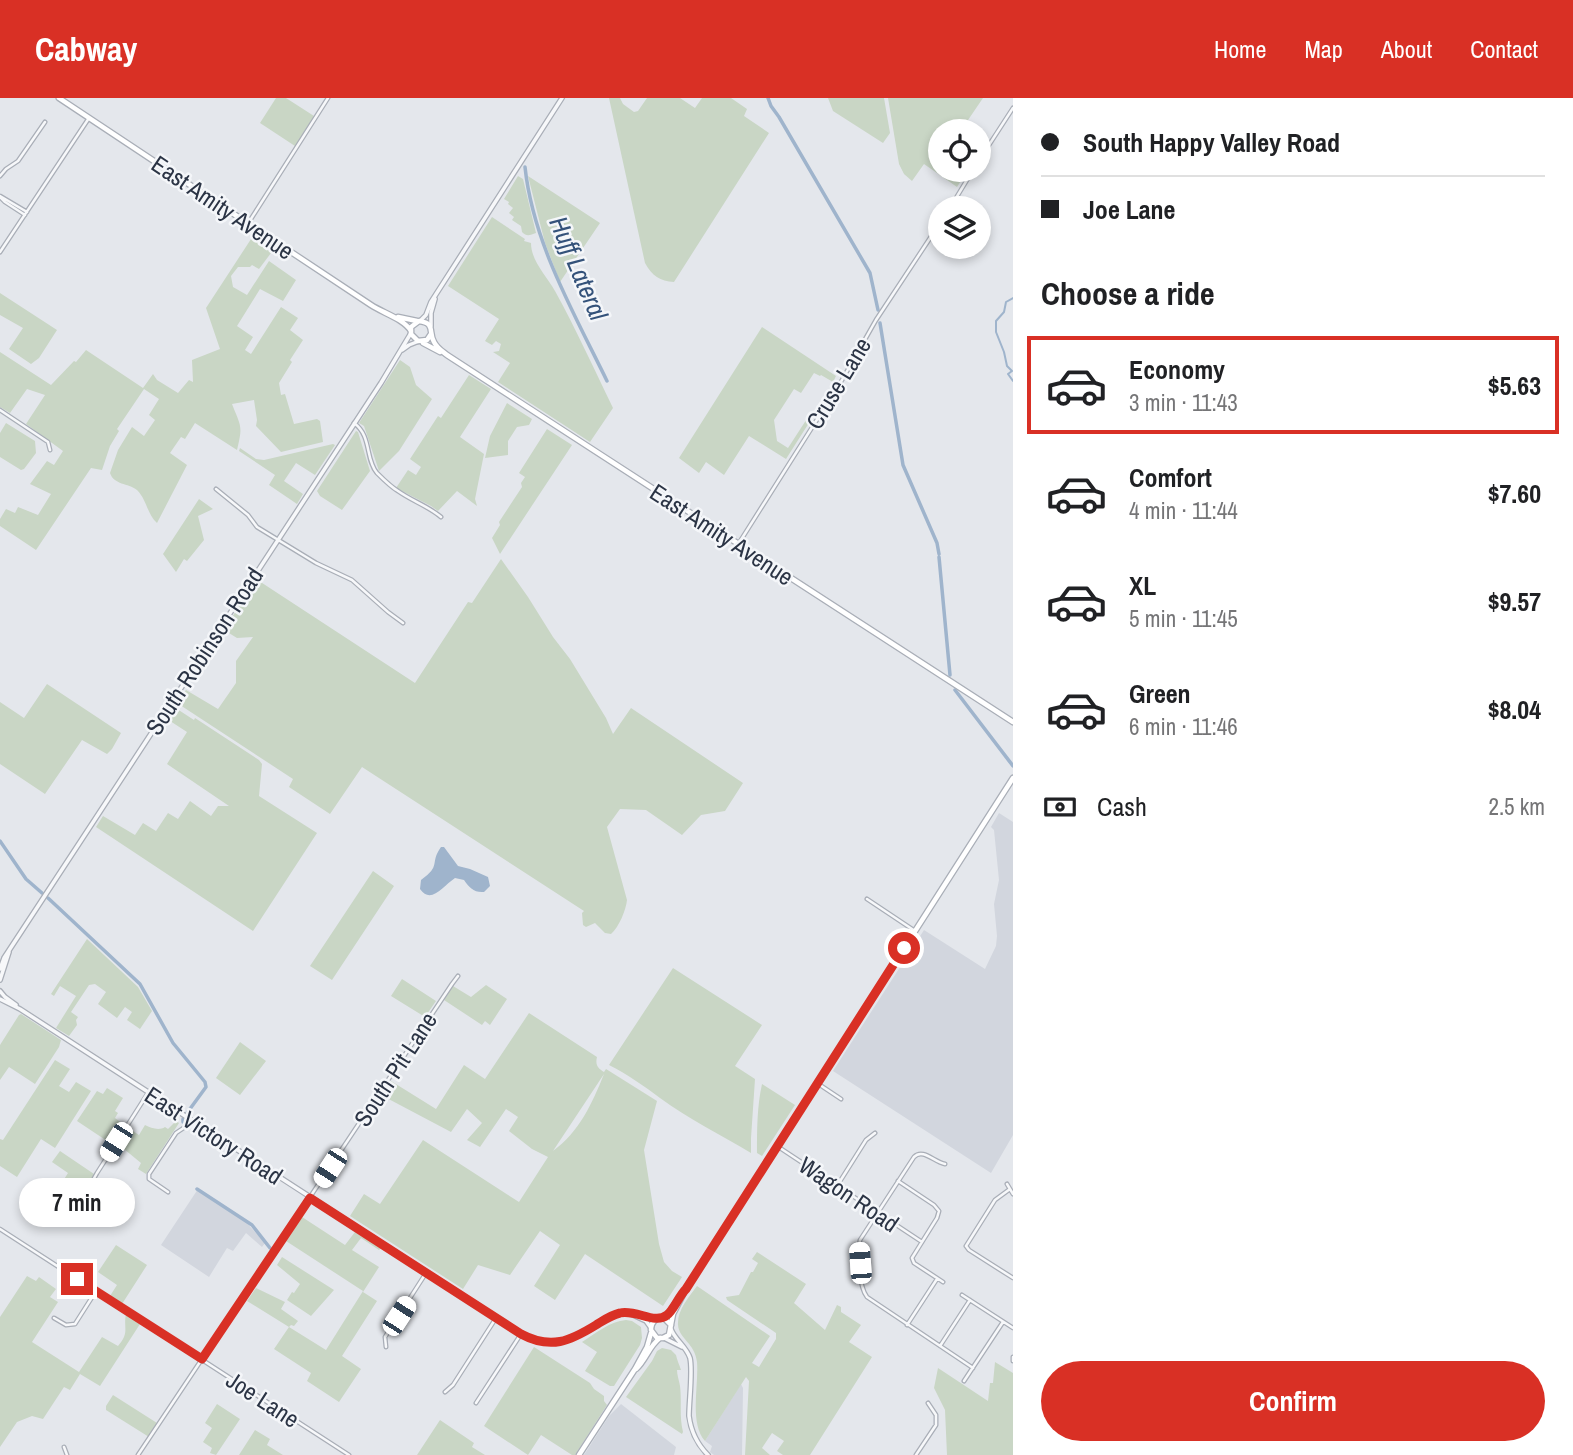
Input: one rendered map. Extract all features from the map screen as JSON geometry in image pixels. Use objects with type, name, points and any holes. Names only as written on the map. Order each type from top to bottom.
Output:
[{"type":"main road","name":"East Amity Avenue","points":[[59,98],[248,225],[387,315],[403,322],[411,332]]},
{"type":"main road","name":"East Amity Avenue","points":[[387,315],[419,321]]},
{"type":"main road","points":[[419,321],[426,322],[430,327],[431,334],[427,340],[420,341],[412,337],[413,325],[419,321]]},
{"type":"main road","name":"East Amity Avenue","points":[[431,334],[435,344],[447,355]]},
{"type":"main road","name":"East Amity Avenue","points":[[420,341],[447,355],[1013,721]]},
{"type":"main road","points":[[635,1369],[642,1363],[652,1345],[669,1335],[675,1310],[686,1289],[1013,778]]},
{"type":"main road","points":[[579,1455],[635,1369],[649,1342],[652,1323],[669,1313],[686,1289]]},
{"type":"main road","points":[[659,1318],[667,1320],[671,1327]]},
{"type":"main road","points":[[651,1330],[654,1336],[662,1338]]},
{"type":"street","points":[[248,225],[328,98]]},
{"type":"street","points":[[419,321],[426,314],[431,302],[562,98]]},
{"type":"street","points":[[991,142],[1013,108]]},
{"type":"street","points":[[0,252],[89,118]]},
{"type":"street","points":[[0,176],[18,161],[45,122]]},
{"type":"street","points":[[0,196],[26,214]]},
{"type":"street","name":"Cruse Lane","points":[[738,544],[842,380],[876,320],[928,241]]},
{"type":"street","points":[[430,327],[435,297]]},
{"type":"street","name":"South Robinson Road","points":[[0,969],[4,958],[401,352],[411,332]]},
{"type":"street","name":"South Robinson Road","points":[[401,352],[408,345],[420,341]]},
{"type":"street","points":[[0,410],[48,442],[50,450]]},
{"type":"street","points":[[354,423],[363,433],[378,474],[396,490],[441,517]]},
{"type":"street","points":[[215,489],[248,515],[257,527],[316,563],[352,580],[403,623]]},
{"type":"street","points":[[867,899],[915,931]]},
{"type":"street","name":"South Robinson Road","points":[[0,980],[10,951]]},
{"type":"street","name":"South Pit Lane","points":[[138,1455],[458,976]]},
{"type":"street","name":"East Victory Road","points":[[0,991],[20,1009]]},
{"type":"street","name":"East Victory Road","points":[[0,999],[20,1009],[521,1334],[543,1343],[560,1342],[575,1338],[611,1316],[629,1312]]},
{"type":"street","points":[[817,1083],[841,1099]]},
{"type":"street","points":[[87,1215],[84,1196],[148,1093]]},
{"type":"street","points":[[168,1192],[149,1179],[149,1174],[176,1133],[190,1120]]},
{"type":"street","points":[[837,1186],[866,1140],[875,1133]]},
{"type":"street","name":"Wagon Road","points":[[777,1146],[922,1242]]},
{"type":"street","points":[[945,1164],[919,1153],[877,1213],[859,1244],[863,1290],[867,1297],[973,1368]]},
{"type":"street","points":[[898,1181],[939,1211],[914,1254],[913,1261],[943,1282]]},
{"type":"street","points":[[1007,1184],[1013,1194]]},
{"type":"street","points":[[1010,1189],[995,1200],[964,1247],[1013,1278]]},
{"type":"street","name":"Joe Lane","points":[[0,1229],[349,1455]]},
{"type":"street","points":[[386,1347],[385,1337],[426,1273]]},
{"type":"street","points":[[907,1325],[937,1279]]},
{"type":"street","points":[[54,1318],[66,1325],[75,1324],[96,1291]]},
{"type":"street","points":[[962,1295],[1013,1328]]},
{"type":"street","points":[[940,1346],[970,1300]]},
{"type":"street","points":[[629,1312],[659,1318]]},
{"type":"street","points":[[629,1312],[646,1321],[651,1330]]},
{"type":"street","points":[[444,1392],[453,1385],[496,1318]]},
{"type":"street","points":[[964,1381],[1003,1322]]},
{"type":"street","points":[[671,1327],[690,1358],[690,1424],[694,1437],[709,1455]]},
{"type":"street","points":[[477,1403],[521,1334]]},
{"type":"street","points":[[662,1338],[684,1348]]},
{"type":"street","points":[[916,1455],[936,1425],[936,1415],[928,1404]]},
{"type":"street","points":[[64,1447],[67,1455]]},
{"type":"shaded area","points":[[999,813],[1013,822],[1013,1135],[991,1173],[833,1071],[924,930],[985,969],[996,946],[997,936],[994,904],[999,880],[994,830],[991,827]]},
{"type":"shaded area","points":[[198,1189],[245,1221],[265,1243],[262,1247],[246,1233],[233,1251],[227,1248],[209,1277],[161,1245]]},
{"type":"shaded area","points":[[741,1384],[742,1455],[714,1455],[710,1452],[712,1446],[705,1441]]},
{"type":"shaded area","points":[[621,1404],[676,1447],[674,1455],[584,1455],[609,1416]]},
{"type":"green space","points":[[276,98],[286,98],[314,116],[295,146],[260,123]]},
{"type":"green space","points":[[609,98],[620,98],[623,104],[634,112],[638,111],[647,98],[680,98],[695,108],[702,98],[731,98],[747,109],[744,116],[769,133],[674,282],[657,277],[645,263]]},
{"type":"green space","points":[[828,98],[884,98],[890,133],[883,143],[833,111]]},
{"type":"green space","points":[[888,98],[983,98],[969,119],[928,119],[928,167],[924,164],[912,181],[904,174],[899,164]]},
{"type":"green space","points":[[518,176],[523,179],[536,233],[530,235],[524,234],[521,226],[512,220],[514,217],[509,213],[513,208],[504,199]]},
{"type":"green space","points":[[528,176],[600,223],[560,282],[545,243]]},
{"type":"green space","points":[[492,217],[525,239],[524,241],[531,243],[536,262],[563,305],[613,408],[590,442],[498,382],[510,363],[493,352],[499,351],[501,344],[496,341],[492,345],[485,341],[499,319],[448,286]]},
{"type":"green space","points":[[253,236],[271,247],[271,253],[259,269],[252,265],[238,267],[231,276],[233,287],[247,295],[269,261],[296,280],[283,301],[260,289],[237,326],[253,337],[245,350],[251,354],[281,307],[298,318],[290,330],[303,340],[279,383],[281,395],[285,394],[294,424],[317,419],[320,421],[323,442],[281,452],[256,426],[254,400],[232,404],[240,426],[237,450],[195,423],[185,439],[181,437],[170,453],[187,465],[157,523],[137,490],[118,482],[110,473],[118,450],[132,427],[144,436],[155,420],[149,415],[159,399],[144,389],[117,429],[119,431],[110,446],[102,470],[91,468],[36,550],[0,526],[0,519],[6,509],[15,513],[18,507],[38,515],[51,494],[30,484],[47,461],[54,465],[63,451],[26,424],[45,395],[27,389],[10,413],[0,407],[0,352],[51,385],[86,350],[143,388],[153,374],[157,380],[178,393],[189,380],[193,382],[192,360],[220,349],[206,308]]},
{"type":"green space","points":[[0,293],[57,330],[39,358],[31,364],[9,349],[23,328],[0,315]]},
{"type":"green space","points":[[762,327],[836,376],[833,382],[814,373],[801,393],[794,389],[774,420],[777,441],[788,448],[812,411],[814,415],[786,459],[749,436],[724,475],[706,462],[699,473],[679,458]]},
{"type":"green space","points":[[400,360],[410,367],[416,385],[432,399],[399,451],[379,471],[364,426],[359,423]]},
{"type":"green space","points":[[469,375],[491,389],[460,437],[484,454],[475,499],[477,506],[457,491],[438,511],[396,488],[408,470],[416,475],[421,467],[410,459]]},
{"type":"green space","points":[[507,403],[532,419],[529,425],[517,427],[508,441],[508,455],[485,458],[490,436]]},
{"type":"green space","points":[[6,423],[35,441],[36,453],[24,469],[21,470],[0,457],[0,433]]},
{"type":"green space","points":[[547,429],[572,445],[500,554],[492,538],[522,487],[521,483],[525,477],[519,473]]},
{"type":"green space","points":[[356,431],[370,471],[342,510],[320,496],[317,491]]},
{"type":"green space","points":[[335,445],[315,475],[296,463],[284,481],[303,494],[297,504],[269,485],[275,475],[239,451],[240,448],[256,459],[264,460]]},
{"type":"green space","points":[[199,499],[213,509],[198,516],[204,540],[187,561],[184,559],[176,572],[163,554]]},
{"type":"green space","points":[[501,559],[570,659],[613,734],[631,708],[743,783],[725,811],[701,815],[682,835],[646,810],[620,809],[607,827],[627,900],[622,918],[611,934],[605,933],[595,923],[586,927],[583,925],[584,911],[362,767],[330,814],[289,787],[293,779],[177,703],[186,690],[218,709],[236,683],[236,661],[253,637],[237,638],[224,630],[256,579],[415,683],[468,602],[472,603]]},
{"type":"green space","points":[[47,684],[121,733],[107,754],[82,740],[45,794],[0,764],[0,702],[24,718]]},
{"type":"green space","points":[[174,707],[259,760],[262,764],[259,796],[317,833],[253,931],[96,827],[103,816],[135,835],[143,823],[156,831],[168,813],[178,819],[190,801],[211,816],[218,806],[229,806],[167,764],[187,732],[167,719]]},
{"type":"green space","points":[[373,871],[394,886],[332,980],[310,966]]},
{"type":"green space","points":[[87,939],[138,987],[152,1011],[140,1029],[127,1020],[132,1012],[125,1007],[117,1018],[98,1004],[106,992],[95,984],[89,985],[71,1012],[78,1017],[77,1025],[69,1036],[56,1028],[76,996],[60,986],[54,996],[51,994]]},
{"type":"green space","points":[[673,968],[762,1025],[735,1066],[755,1079],[751,1153],[682,1113],[609,1065]]},
{"type":"green space","points":[[402,979],[436,1001],[425,1017],[391,996]]},
{"type":"green space","points":[[486,985],[507,999],[490,1025],[485,1021],[482,1025],[444,1000],[453,986],[471,997]]},
{"type":"green space","points":[[529,1013],[597,1057],[596,1062],[604,1072],[606,1069],[657,1101],[644,1150],[664,1262],[682,1277],[663,1306],[585,1254],[555,1300],[534,1286],[560,1245],[540,1231],[510,1275],[478,1265],[463,1289],[350,1216],[364,1194],[380,1204],[423,1140],[519,1202],[548,1157],[532,1149],[509,1131],[518,1117],[506,1109],[480,1147],[467,1140],[482,1123],[467,1109],[451,1132],[381,1095],[391,1081],[436,1109],[464,1065],[485,1079]],"holes":[[[604,1074],[577,1126],[553,1151]]]},
{"type":"green space","points":[[21,1014],[61,1040],[35,1084],[9,1067],[0,1080],[0,1045]]},
{"type":"green space","points":[[240,1042],[266,1061],[240,1095],[216,1078]]},
{"type":"green space","points":[[55,1060],[70,1069],[59,1086],[69,1092],[76,1082],[91,1091],[55,1148],[41,1139],[17,1177],[0,1166],[0,1139],[3,1140]]},
{"type":"green space","points":[[762,1084],[795,1105],[762,1156],[757,1153],[758,1110]]},
{"type":"green space","points":[[107,1088],[123,1098],[115,1111],[118,1113],[115,1118],[126,1126],[113,1145],[77,1121],[97,1091],[103,1094]]},
{"type":"green space","points":[[176,1121],[179,1123],[146,1174],[138,1169],[141,1163],[124,1149],[126,1143],[122,1140],[130,1129],[139,1135],[145,1125],[155,1129],[168,1129]]},
{"type":"green space","points":[[60,1151],[94,1174],[70,1212],[51,1200],[68,1173],[52,1162]]},
{"type":"green space","points":[[302,1217],[345,1245],[355,1232],[381,1248],[379,1250],[361,1238],[352,1250],[379,1267],[363,1292],[377,1301],[342,1356],[361,1369],[339,1402],[307,1381],[311,1373],[274,1349],[289,1327],[326,1350],[363,1291],[286,1241]]},
{"type":"green space","points":[[116,1245],[147,1265],[122,1304],[110,1296],[117,1285],[98,1272]]},
{"type":"green space","points":[[757,1252],[806,1284],[794,1303],[825,1330],[837,1305],[841,1307],[841,1312],[861,1325],[849,1342],[872,1357],[810,1455],[783,1455],[777,1451],[784,1441],[772,1433],[762,1448],[770,1455],[745,1455],[749,1381],[746,1377],[705,1441],[697,1424],[697,1362],[693,1350],[679,1330],[679,1314],[697,1286],[770,1336],[752,1363],[759,1367],[776,1339],[776,1333],[726,1297],[739,1295],[758,1263],[752,1259]]},
{"type":"green space","points":[[282,1257],[334,1290],[311,1316],[287,1300],[300,1284],[277,1265]]},
{"type":"green space","points":[[27,1276],[36,1281],[39,1277],[56,1289],[50,1297],[58,1302],[32,1342],[79,1372],[102,1337],[118,1346],[125,1334],[126,1314],[140,1324],[100,1386],[80,1374],[70,1390],[64,1387],[43,1419],[32,1416],[17,1422],[0,1447],[0,1317]]},
{"type":"green space","points":[[256,1288],[285,1302],[281,1309],[298,1321],[289,1327],[247,1301]]},
{"type":"green space","points":[[626,1320],[641,1327],[642,1338],[614,1386],[610,1386],[585,1371],[597,1352],[582,1342],[608,1325]]},
{"type":"green space","points":[[534,1347],[590,1383],[604,1396],[607,1405],[575,1455],[541,1435],[528,1455],[484,1426]]},
{"type":"green space","points":[[662,1348],[671,1350],[676,1355],[681,1370],[677,1370],[681,1392],[682,1434],[626,1397],[657,1351]]},
{"type":"green space","points":[[995,1362],[1013,1373],[1013,1455],[947,1455],[945,1410],[934,1388],[938,1368],[988,1401]]},
{"type":"green space","points":[[113,1395],[157,1423],[149,1437],[106,1410]]},
{"type":"green space","points":[[217,1404],[240,1419],[216,1455],[210,1453],[212,1448],[203,1442],[212,1428],[205,1423]]},
{"type":"green space","points":[[440,1420],[474,1443],[472,1447],[485,1455],[417,1455]]},
{"type":"green space","points":[[255,1430],[270,1439],[267,1445],[283,1455],[239,1455]]},
{"type":"water","points":[[441,847],[444,847],[458,866],[488,877],[490,886],[484,892],[477,892],[464,880],[455,878],[433,895],[424,893],[420,889],[421,880],[433,867]]},
{"type":"waterway","points":[[768,98],[870,273],[878,310]]},
{"type":"waterway","name":"Huff Lateral","points":[[525,167],[529,195],[546,250],[607,381]]},
{"type":"waterway","points":[[1013,298],[1006,302],[1004,312],[996,321],[996,332],[1007,366],[1012,371],[1008,374],[1013,381]]},
{"type":"waterway","points":[[880,323],[903,465],[937,543],[939,554]]},
{"type":"waterway","points":[[939,557],[950,675]]},
{"type":"waterway","points":[[955,690],[1013,766]]},
{"type":"waterway","points":[[0,841],[26,879],[42,893]]},
{"type":"waterway","points":[[48,898],[140,984],[173,1043],[205,1082],[206,1087],[187,1113]]},
{"type":"waterway","points":[[197,1189],[252,1225],[270,1248]]},
{"type":"route","points":[[77,1279],[202,1359],[310,1198],[521,1334],[543,1343],[575,1338],[618,1313],[633,1312],[657,1319],[665,1316],[686,1289],[904,948]]}]
